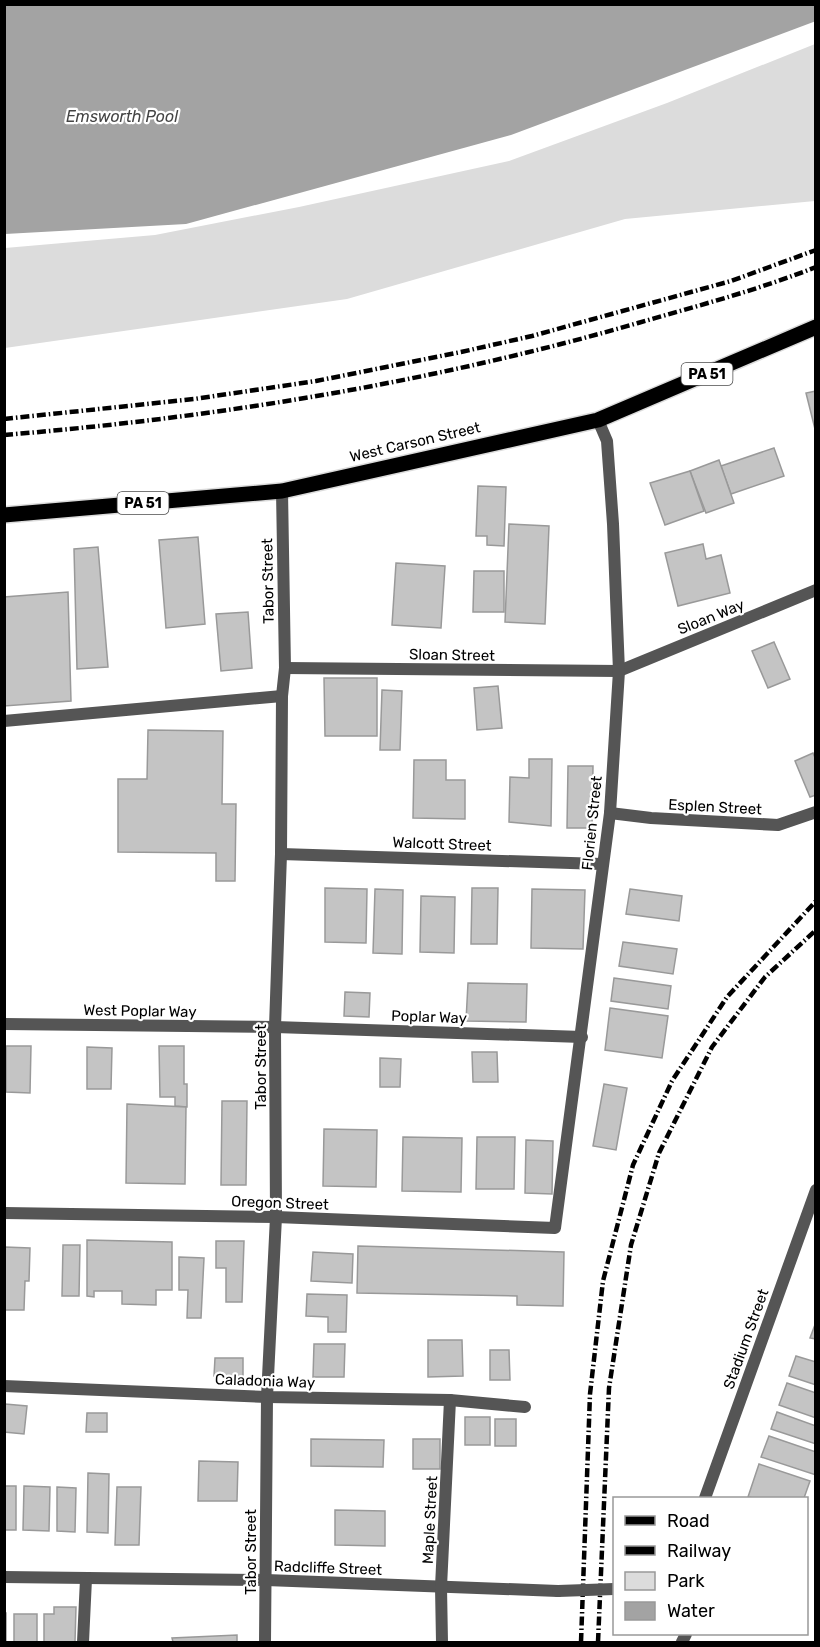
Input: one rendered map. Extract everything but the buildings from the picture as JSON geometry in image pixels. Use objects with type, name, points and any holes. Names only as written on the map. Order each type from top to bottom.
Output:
[{"type":"main road","name":"West Carson Street","points":[[4,515],[282,491],[598,420],[816,327]]},
{"type":"street","name":"Florien Street","points":[[555,1228],[610,813],[619,671],[607,441],[598,420]]},
{"type":"street","name":"Tabor Street","points":[[265,1642],[267,1396],[276,1217],[275,1027],[282,696],[285,668],[282,491]]},
{"type":"street","name":"Sloan Way","points":[[619,671],[816,590]]},
{"type":"street","name":"Sloan Street","points":[[285,668],[619,671]]},
{"type":"street","points":[[4,721],[282,696]]},
{"type":"street","name":"Esplen Street","points":[[610,813],[651,818],[778,825],[816,812]]},
{"type":"street","name":"Walcott Street","points":[[280,854],[602,864]]},
{"type":"street","name":"West Poplar Way","points":[[4,1024],[275,1027]]},
{"type":"street","name":"Poplar Way","points":[[275,1027],[582,1037]]},
{"type":"street","name":"Stadium Street","points":[[705,1497],[816,1190]]},
{"type":"street","name":"Oregon Street","points":[[4,1213],[276,1217],[555,1228]]},
{"type":"street","name":"Caladonia Way","points":[[4,1386],[450,1400],[525,1407]]},
{"type":"street","name":"Maple Street","points":[[442,1642],[441,1587],[450,1400]]},
{"type":"street","name":"Radcliffe Street","points":[[4,1577],[266,1580],[558,1591],[613,1589]]},
{"type":"street","points":[[83,1642],[86,1579]]},
{"type":"green space","points":[[815,44],[815,201],[625,219],[347,299],[5,348],[5,248],[155,235],[299,207],[509,161],[667,103]]},
{"type":"water","name":"Emsworth Pool","points":[[5,4],[815,4],[816,21],[511,135],[186,224],[5,234]]},
{"type":"railway","points":[[4,419],[194,399],[316,381],[461,352],[532,336],[731,281],[816,250]]},
{"type":"railway","points":[[4,435],[245,407],[403,380],[560,344],[638,323],[750,290],[816,267]]},
{"type":"railway","points":[[581,1642],[590,1394],[603,1281],[633,1165],[672,1081],[727,997],[816,901]]},
{"type":"railway","points":[[598,1642],[609,1388],[631,1245],[659,1153],[712,1047],[765,977],[816,930]]}]
